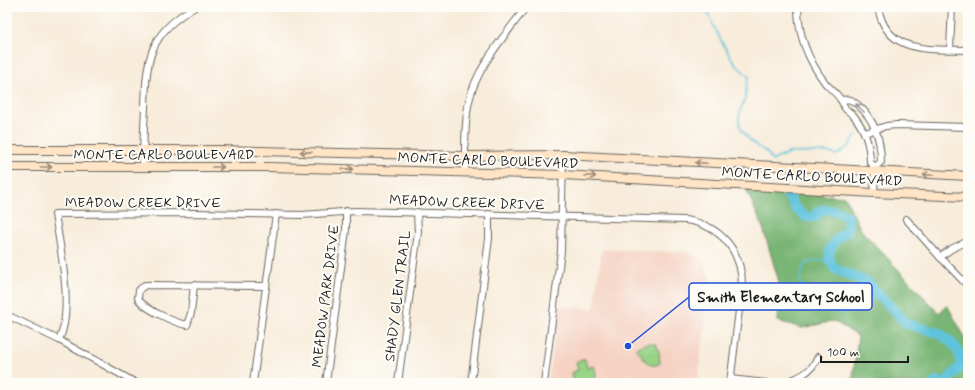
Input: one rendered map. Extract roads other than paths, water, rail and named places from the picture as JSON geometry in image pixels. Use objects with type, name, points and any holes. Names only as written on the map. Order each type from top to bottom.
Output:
[{"type":"main road","name":"MONTE CARLO BOULEVARD","points":[[7,150],[227,150],[465,156],[563,155],[968,176]]},
{"type":"main road","name":"MONTE CARLO BOULEVARD","points":[[7,167],[269,167],[563,174],[874,193],[968,197]]},
{"type":"street","points":[[143,166],[145,88],[149,57],[157,40],[166,29],[183,14],[195,7]]},
{"type":"street","points":[[465,172],[468,108],[472,91],[481,71],[490,57],[526,7]]},
{"type":"street","points":[[798,7],[800,27],[808,54],[814,67],[841,100],[844,108],[854,117],[865,133],[869,148],[870,162],[875,170]]},
{"type":"street","points":[[878,7],[886,27],[901,42],[916,48],[968,50]]},
{"type":"street","points":[[950,49],[952,7]]},
{"type":"street","points":[[841,100],[850,100],[860,107],[875,129],[881,158],[875,170],[874,193]]},
{"type":"street","points":[[865,133],[886,126],[897,125],[968,127]]},
{"type":"street","points":[[544,383],[560,260],[563,155]]},
{"type":"street","name":"MEADOW CREEK DRIVE","points":[[59,340],[64,325],[65,283],[55,214],[302,214],[346,211],[685,220],[703,224],[723,238],[733,249],[737,258],[742,277],[742,290],[730,381]]},
{"type":"street","name":"MEADOW PARK DRIVE","points":[[326,383],[346,230],[346,211]]},
{"type":"street","name":"SHADY GLEN TRAIL","points":[[398,383],[418,232],[417,212]]},
{"type":"street","points":[[253,383],[276,214]]},
{"type":"street","points":[[471,383],[489,238],[489,214]]},
{"type":"street","points":[[906,219],[968,286]]},
{"type":"street","points":[[940,257],[951,249],[968,241]]},
{"type":"street","points":[[194,285],[191,313],[187,324],[175,321],[143,305],[138,298],[139,290],[145,285],[194,285],[266,286]]},
{"type":"street","points":[[7,315],[59,340],[136,383]]},
{"type":"street","points":[[780,383],[794,379],[810,370],[818,357]]},
{"type":"street","points":[[730,381],[766,383]]},
{"type":"waterway","points":[[705,7],[720,39],[735,64],[749,77],[739,119],[740,127],[757,146],[767,153],[772,161],[788,153],[827,152],[836,155],[849,146],[856,136]]},
{"type":"waterway","points":[[787,194],[796,209],[806,217],[816,217],[818,211],[831,210],[837,211],[848,218],[847,231],[837,239],[830,249],[829,259],[835,269],[867,282],[907,324],[939,333],[952,343],[958,351],[962,365],[945,383],[940,383],[937,381],[934,383]]},
{"type":"waterway","points":[[829,259],[808,262],[805,264],[802,272],[800,283],[809,295],[816,301],[839,312],[853,311],[857,309],[864,297],[876,301],[886,301]]},
{"type":"place","name":"Smith Elementary School","points":[[628,346]]}]
